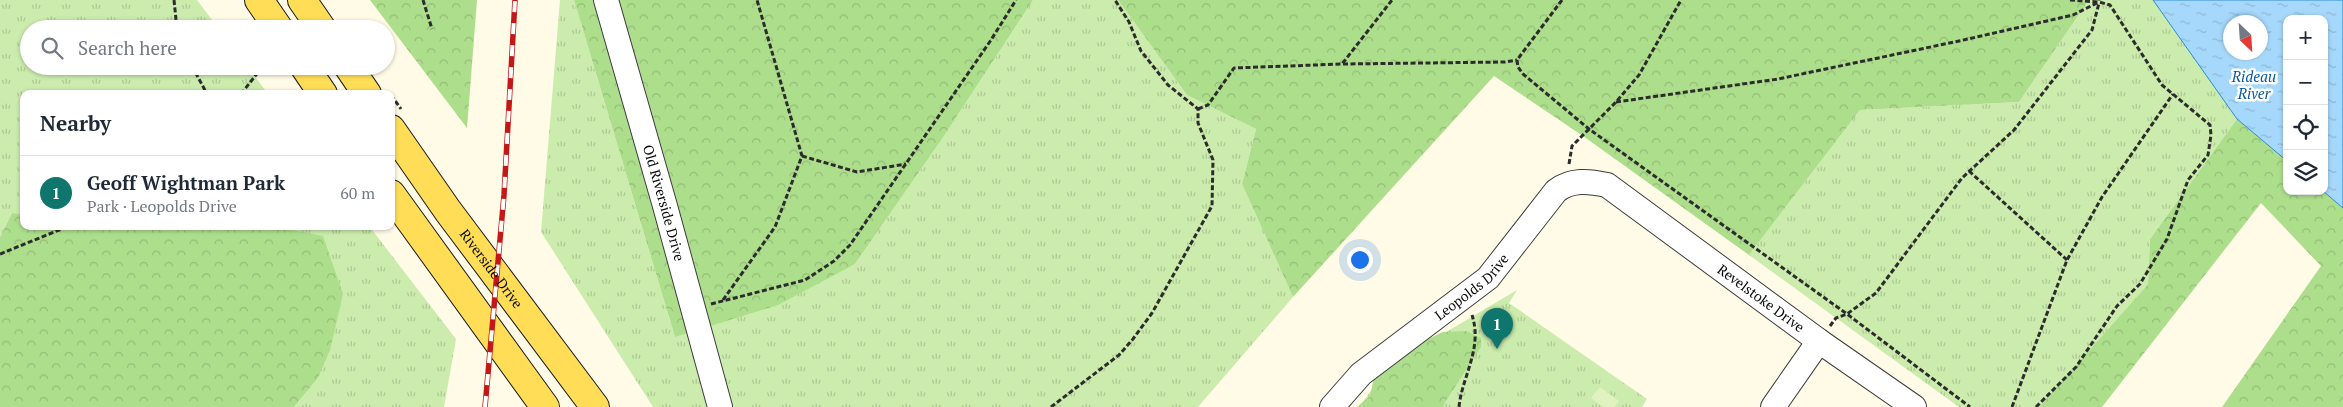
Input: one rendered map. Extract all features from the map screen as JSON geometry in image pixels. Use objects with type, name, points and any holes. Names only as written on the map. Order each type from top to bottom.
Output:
[{"type":"main road","points":[[259,0],[273,20]]},
{"type":"main road","points":[[302,0],[316,20]]},
{"type":"main road","points":[[310,75],[320,90]]},
{"type":"main road","points":[[354,75],[364,90]]},
{"type":"main road","name":"Riverside Drive","points":[[395,135],[448,211],[595,407]]},
{"type":"main road","points":[[395,200],[545,407]]},
{"type":"street","name":"Old Riverside Drive","points":[[606,0],[720,407]]},
{"type":"street","name":"Revelstoke Drive","points":[[1568,184],[1589,182],[1609,186],[1819,341],[1914,407]]},
{"type":"street","name":"Leopolds Drive","points":[[1332,407],[1361,374],[1466,295],[1497,269],[1556,191],[1568,184]]},
{"type":"street","points":[[1773,407],[1819,341]]},
{"type":"path","points":[[174,0],[176,20]]},
{"type":"path","points":[[423,0],[432,29]]},
{"type":"path","points":[[723,301],[775,227],[802,156],[757,0]]},
{"type":"path","points":[[692,309],[805,280],[834,261],[850,245],[991,40],[1016,0]]},
{"type":"path","points":[[1115,0],[1129,22],[1141,51],[1168,85],[1198,109]]},
{"type":"path","points":[[1342,64],[1392,0]]},
{"type":"path","points":[[1198,109],[1208,105],[1234,68],[1342,64],[1505,62],[1517,60],[1562,0]]},
{"type":"path","points":[[1568,184],[1570,150],[1639,75],[1681,0]]},
{"type":"path","points":[[2036,407],[2076,368],[2117,306],[2140,284],[2167,238],[2188,180],[2208,155],[2211,135],[2210,125],[2162,85],[2110,6],[2099,1],[2070,0]]},
{"type":"path","points":[[1616,102],[1778,78],[1873,59],[2073,14],[2099,1]]},
{"type":"path","points":[[1819,341],[1836,318],[1847,314],[1876,293],[1962,178],[2014,130],[2092,30],[2099,1]]},
{"type":"path","points":[[1517,60],[1518,67],[1523,74],[1589,129],[1847,314],[1970,407]]},
{"type":"path","points":[[197,75],[205,90]]},
{"type":"path","points":[[244,90],[256,75]]},
{"type":"path","points":[[2012,407],[2067,260],[2102,197],[2173,94]]},
{"type":"path","points":[[1051,407],[1119,355],[1133,339],[1152,313],[1212,206],[1213,160],[1198,123],[1198,109]]},
{"type":"path","points":[[802,156],[857,172],[906,164]]},
{"type":"path","points":[[1969,171],[2067,260]]},
{"type":"path","points":[[0,254],[59,230]]},
{"type":"path","points":[[1459,407],[1460,393],[1470,370],[1475,338],[1473,320],[1466,295]]},
{"type":"green space","points":[[0,0],[197,0],[212,20],[20,20],[20,75],[254,75],[265,90],[20,90],[20,214],[12,213],[0,237]]},
{"type":"green space","points":[[370,0],[477,0],[467,128],[395,33],[395,20],[385,20]]},
{"type":"green space","points":[[560,0],[574,0],[675,337],[855,264],[942,139],[1033,0],[1118,0],[1187,95],[1256,129],[1242,184],[1293,297],[1198,407],[653,407],[541,232]]},
{"type":"green space","points":[[574,0],[1033,0],[942,139],[855,264],[778,305],[675,337]]},
{"type":"green space","points":[[1118,0],[2089,0],[2019,102],[1860,110],[1749,255],[1583,136],[1494,76],[1293,297],[1242,184],[1256,129],[1187,95]]},
{"type":"green space","points":[[2089,0],[2153,0],[2237,119],[2150,239],[2148,284],[2039,407],[1959,407],[1749,255],[1860,110],[2019,102]]},
{"type":"green space","points":[[2237,119],[2283,158],[2283,195],[2328,195],[2343,208],[2343,407],[2222,407],[2321,266],[2261,203],[2102,407],[2039,407],[2148,284],[2150,239]]},
{"type":"green space","points":[[12,213],[20,214],[20,230],[292,230],[323,236],[343,294],[330,350],[318,378],[294,407],[0,407],[0,237]]},
{"type":"green space","points":[[291,230],[372,230],[456,339],[444,407],[294,407],[318,378],[323,237]]},
{"type":"green space","points":[[1517,290],[1509,303],[1647,399],[1642,407],[1359,407],[1389,366]]},
{"type":"green space","points":[[1466,331],[1481,338],[1481,347],[1442,407],[1357,407],[1370,396],[1375,373],[1407,349],[1443,332]]},
{"type":"green space","points":[[1600,387],[1619,401],[1614,407],[1603,407],[1591,398]]},
{"type":"water","name":"Rideau River","points":[[2153,0],[2343,0],[2343,208],[2328,195],[2328,15],[2283,15],[2283,158],[2237,119]]},
{"type":"railway","points":[[485,407],[504,195],[515,0]]},
{"type":"place","name":"Geoff Wightman Park","points":[[1497,349]]}]
